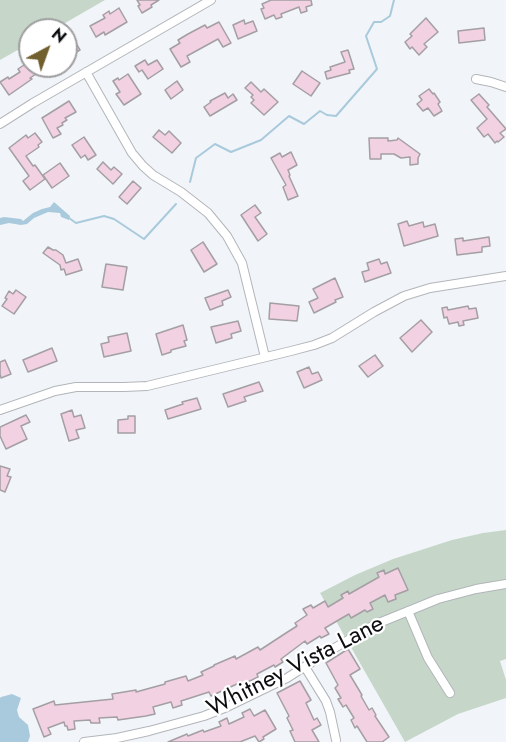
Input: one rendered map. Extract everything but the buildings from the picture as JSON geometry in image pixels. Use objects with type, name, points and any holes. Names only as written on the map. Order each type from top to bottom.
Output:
[{"type":"street","points":[[0,124],[211,0]]},
{"type":"street","points":[[86,72],[132,153],[142,166],[208,213],[227,236],[242,263],[265,357]]},
{"type":"street","points":[[476,79],[506,87]]},
{"type":"street","points":[[0,410],[56,391],[76,387],[147,386],[314,345],[332,338],[404,296],[430,288],[506,276]]},
{"type":"street","name":"Whitney Vista Lane","points":[[84,742],[117,738],[204,716],[259,692],[374,625],[438,599],[506,584]]},
{"type":"street","points":[[408,611],[428,658],[450,693]]},
{"type":"street","points":[[305,667],[326,701],[336,740]]},
{"type":"green space","points":[[0,0],[105,0],[74,18],[18,18],[18,50],[0,60]]},
{"type":"green space","points":[[506,530],[506,659],[500,661],[506,680],[506,698],[458,714],[405,742],[320,593],[393,559],[452,540]]},
{"type":"water","points":[[54,202],[70,216],[69,220],[61,217],[60,213],[48,212],[27,224],[0,225],[0,218],[23,221],[33,213],[50,207]]},
{"type":"water","points":[[12,694],[21,698],[17,710],[19,717],[28,725],[30,736],[28,742],[0,742],[0,698]]},
{"type":"waterway","points":[[190,182],[196,158],[215,144],[231,152],[261,140],[289,116],[304,124],[320,111],[336,116],[377,69],[366,36],[374,22],[381,22],[390,16],[394,0]]},
{"type":"waterway","points":[[69,218],[76,223],[104,216],[114,219],[144,239],[176,204]]}]
